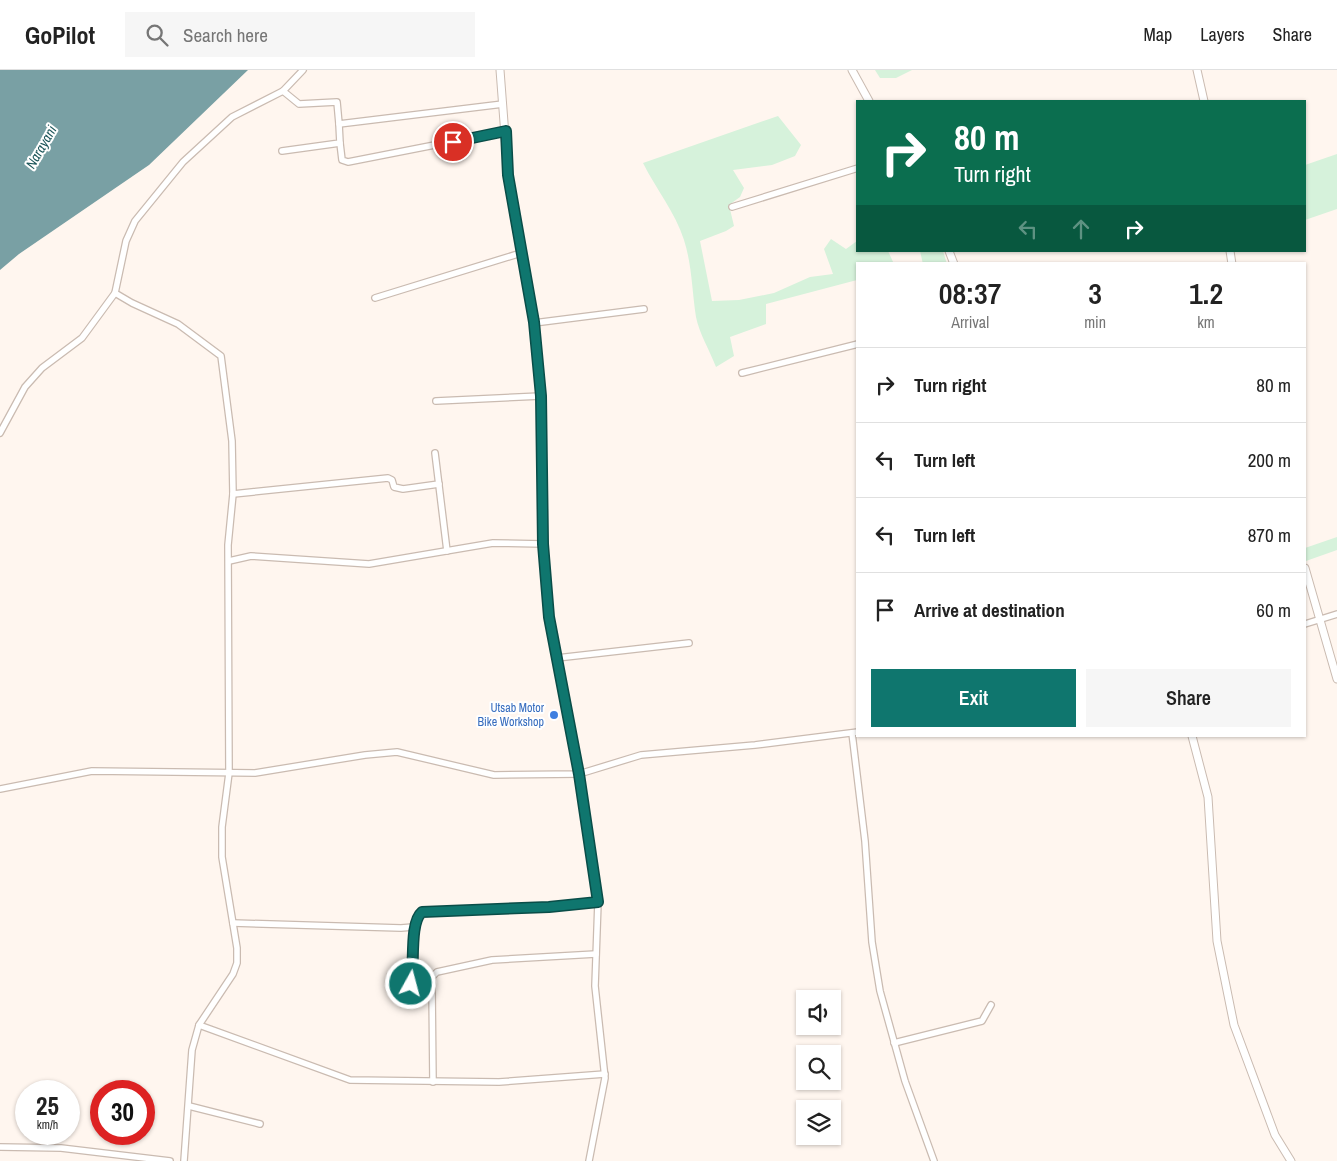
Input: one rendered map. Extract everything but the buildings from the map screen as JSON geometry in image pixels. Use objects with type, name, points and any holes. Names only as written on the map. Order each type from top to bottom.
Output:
[{"type":"street","points":[[0,433],[25,387],[42,368],[82,338],[115,292],[126,241],[135,221],[183,162],[232,117],[283,91],[303,70]]},
{"type":"street","points":[[500,70],[508,175],[534,322],[541,396],[543,544],[549,617],[579,774],[598,902],[595,986],[605,1074],[589,1161]]},
{"type":"street","points":[[852,70],[868,100]]},
{"type":"street","points":[[1197,70],[1204,100]]},
{"type":"street","points":[[283,91],[299,104],[337,102],[342,160],[348,162],[506,131]]},
{"type":"street","points":[[339,124],[503,104]]},
{"type":"street","points":[[282,151],[340,143]]},
{"type":"street","points":[[732,207],[856,169]]},
{"type":"street","points":[[375,298],[522,253]]},
{"type":"street","points":[[115,292],[132,303],[178,324],[221,356],[232,441],[233,494],[229,561],[229,773],[222,827],[222,857],[233,923],[237,963],[234,974],[199,1025],[192,1050],[184,1161]]},
{"type":"street","points":[[534,322],[644,308]]},
{"type":"street","points":[[742,373],[856,344]]},
{"type":"street","points":[[436,400],[541,396]]},
{"type":"street","points":[[435,453],[447,551]]},
{"type":"street","points":[[233,494],[388,478],[392,480],[394,487],[403,490],[439,484]]},
{"type":"street","points":[[229,561],[252,556],[369,564],[493,543],[543,544]]},
{"type":"street","points":[[1306,571],[1337,678]]},
{"type":"street","points":[[1306,624],[1337,614]]},
{"type":"street","points":[[557,658],[689,642]]},
{"type":"street","points":[[0,789],[92,772],[255,773],[365,755],[397,752],[494,775],[579,774],[641,755],[855,733],[872,942],[880,991],[905,1081],[934,1161]]},
{"type":"street","points":[[1192,737],[1208,798],[1217,941],[1234,1025],[1275,1135],[1291,1161]]},
{"type":"street","points":[[411,984],[415,939],[413,927],[416,916],[422,912],[549,907],[598,902]]},
{"type":"street","points":[[233,923],[413,927]]},
{"type":"street","points":[[433,1082],[432,977],[437,972],[492,960],[596,954]]},
{"type":"street","points":[[894,1043],[982,1021],[991,1005]]},
{"type":"street","points":[[199,1025],[337,1077],[350,1080],[499,1082],[605,1074]]},
{"type":"street","points":[[189,1106],[260,1124]]},
{"type":"street","points":[[0,1147],[61,1148],[170,1161]]},
{"type":"green space","points":[[875,70],[912,70],[896,78],[880,78]]},
{"type":"green space","points":[[778,116],[801,145],[795,156],[772,165],[733,170],[744,188],[740,197],[729,205],[734,226],[700,241],[712,301],[739,300],[774,293],[810,277],[833,274],[824,249],[831,239],[846,249],[856,242],[856,252],[888,252],[893,262],[856,262],[856,280],[766,304],[766,324],[730,337],[734,356],[716,367],[697,323],[690,268],[684,240],[676,220],[643,163]]},
{"type":"green space","points":[[1337,154],[1337,209],[1306,220],[1306,165]]},
{"type":"green space","points":[[920,252],[943,252],[946,262],[923,262]]},
{"type":"green space","points":[[1337,537],[1337,550],[1306,561],[1306,548]]},
{"type":"water","name":"Narayani","points":[[0,70],[248,70],[149,165],[19,254],[0,270]]},
{"type":"place","name":"Utsab Motor Bike Workshop","points":[[554,715]]},
{"type":"route","points":[[411,984],[415,939],[413,927],[416,916],[422,912],[549,907],[598,902],[579,774],[549,617],[543,544],[541,396],[534,322],[508,175],[506,131],[453,142]]}]
